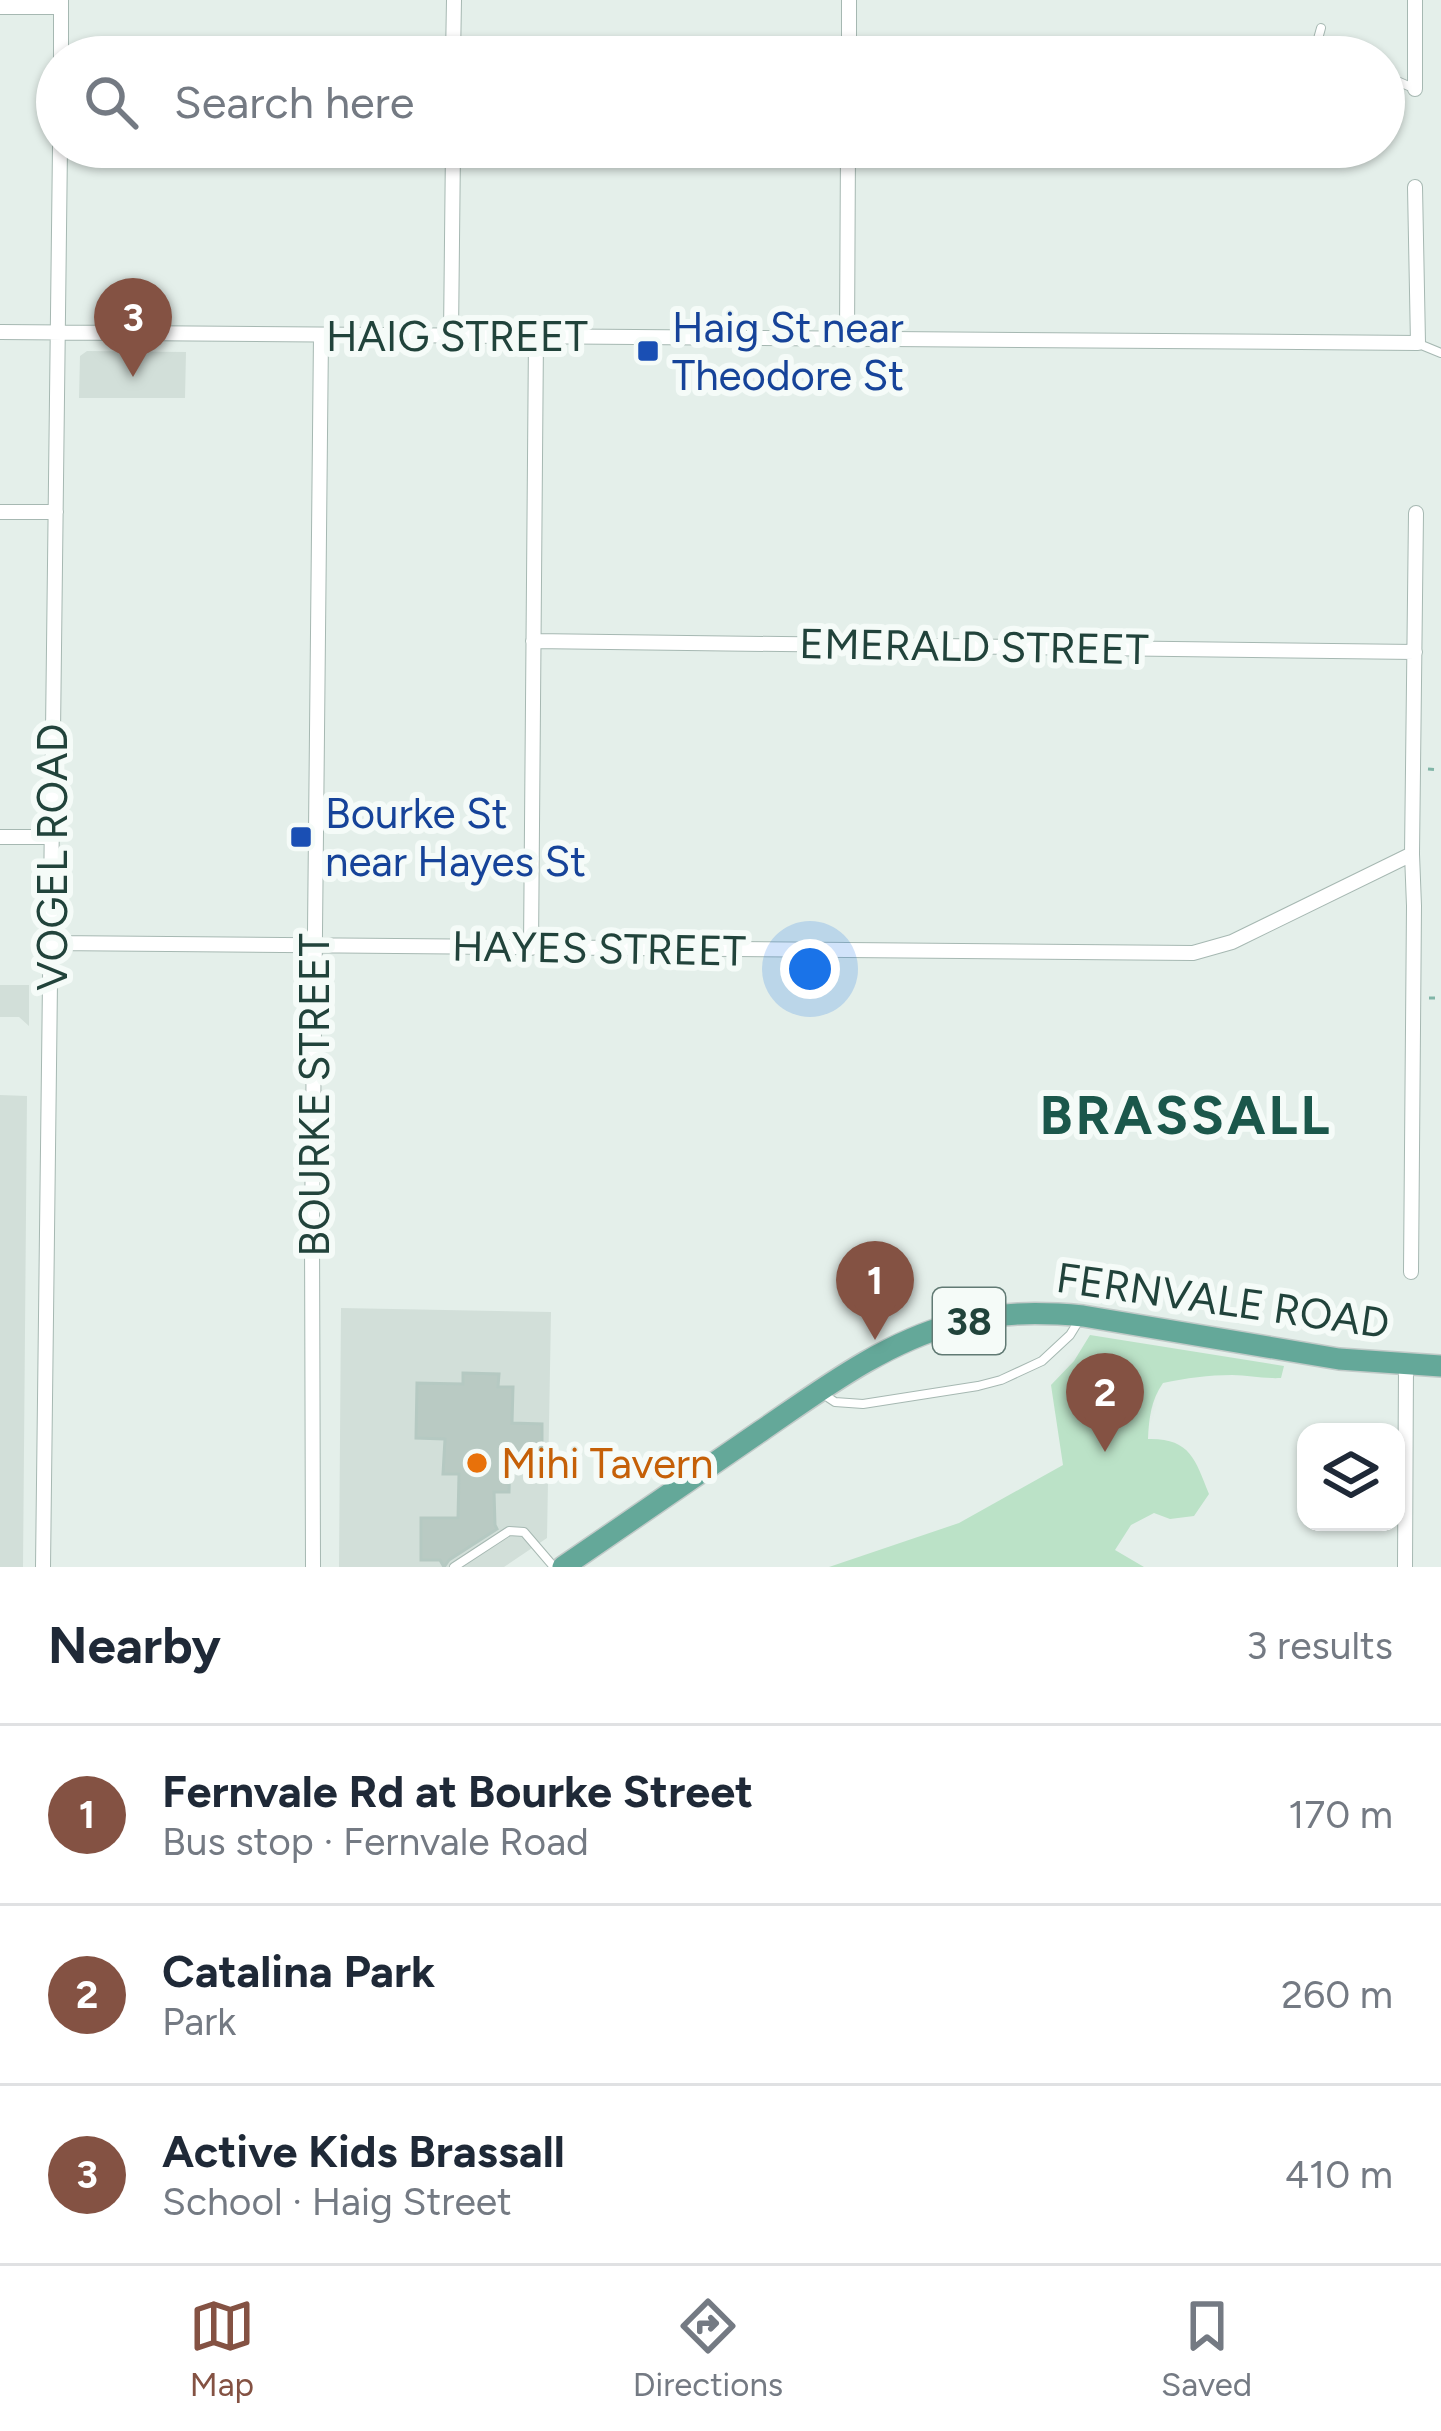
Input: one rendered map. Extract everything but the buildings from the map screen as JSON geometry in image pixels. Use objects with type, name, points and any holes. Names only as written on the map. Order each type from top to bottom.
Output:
[{"type":"main road","name":"FERNVALE ROAD","points":[[558,1567],[820,1391],[886,1351],[953,1324],[997,1315],[1082,1316],[1339,1359],[1441,1366]]},
{"type":"street","points":[[453,36],[454,0]]},
{"type":"street","points":[[849,0],[849,36]]},
{"type":"street","points":[[1414,89],[1415,0]]},
{"type":"street","points":[[0,7],[62,3],[61,36]]},
{"type":"street","name":"VOGEL ROAD","points":[[43,1567],[60,168]]},
{"type":"street","points":[[451,335],[452,168]]},
{"type":"street","points":[[847,339],[848,168]]},
{"type":"street","points":[[1415,187],[1418,343]]},
{"type":"street","name":"HAIG STREET","points":[[0,332],[1418,343]]},
{"type":"street","name":"BOURKE STREET","points":[[313,1567],[321,335]]},
{"type":"street","points":[[531,947],[536,336]]},
{"type":"street","points":[[0,512],[56,512]]},
{"type":"street","points":[[1411,1272],[1416,513]]},
{"type":"street","name":"EMERALD STREET","points":[[533,640],[1415,652]]},
{"type":"street","points":[[0,837],[52,837]]},
{"type":"street","name":"HAYES STREET","points":[[52,943],[1193,953],[1232,942],[1412,854]]},
{"type":"street","points":[[1405,1567],[1406,1364]]},
{"type":"lane","points":[[1319,36],[1321,28]]},
{"type":"lane","points":[[1405,85],[1414,89]]},
{"type":"lane","points":[[1418,343],[1441,353]]},
{"type":"lane","points":[[820,1391],[835,1402],[863,1403],[1001,1380],[1042,1360],[1070,1335],[1082,1316]]},
{"type":"lane","points":[[454,1567],[518,1530],[558,1567]]},
{"type":"path","points":[[1421,998],[1441,998]]},
{"type":"shaded area","points":[[87,351],[186,352],[185,398],[79,398],[80,356]]},
{"type":"shaded area","points":[[0,985],[29,985],[29,1026],[19,1017],[0,1017]]},
{"type":"shaded area","points":[[0,1095],[27,1096],[23,1567],[0,1567]]},
{"type":"shaded area","points":[[341,1308],[551,1312],[547,1538],[504,1567],[339,1567]]},
{"type":"green space","points":[[1090,1335],[1284,1366],[1281,1378],[1223,1375],[1163,1383],[1151,1410],[1148,1439],[1173,1442],[1189,1453],[1209,1494],[1194,1516],[1170,1519],[1154,1513],[1131,1525],[1115,1550],[1144,1567],[829,1567],[959,1523],[1063,1465],[1051,1385]]},
{"type":"place","name":"Haig St near Theodore St","points":[[648,351]]},
{"type":"place","name":"Active Kids Brassall","points":[[133,377]]},
{"type":"place","name":"Bourke St near Hayes St","points":[[301,837]]},
{"type":"place","name":"Fernvale Rd at Bourke Street","points":[[875,1340]]},
{"type":"place","name":"Catalina Park","points":[[1105,1452]]},
{"type":"place","name":"Mihi Tavern","points":[[477,1463]]},
{"type":"district","name":"BRASSALL","points":[[1186,1115]]}]
